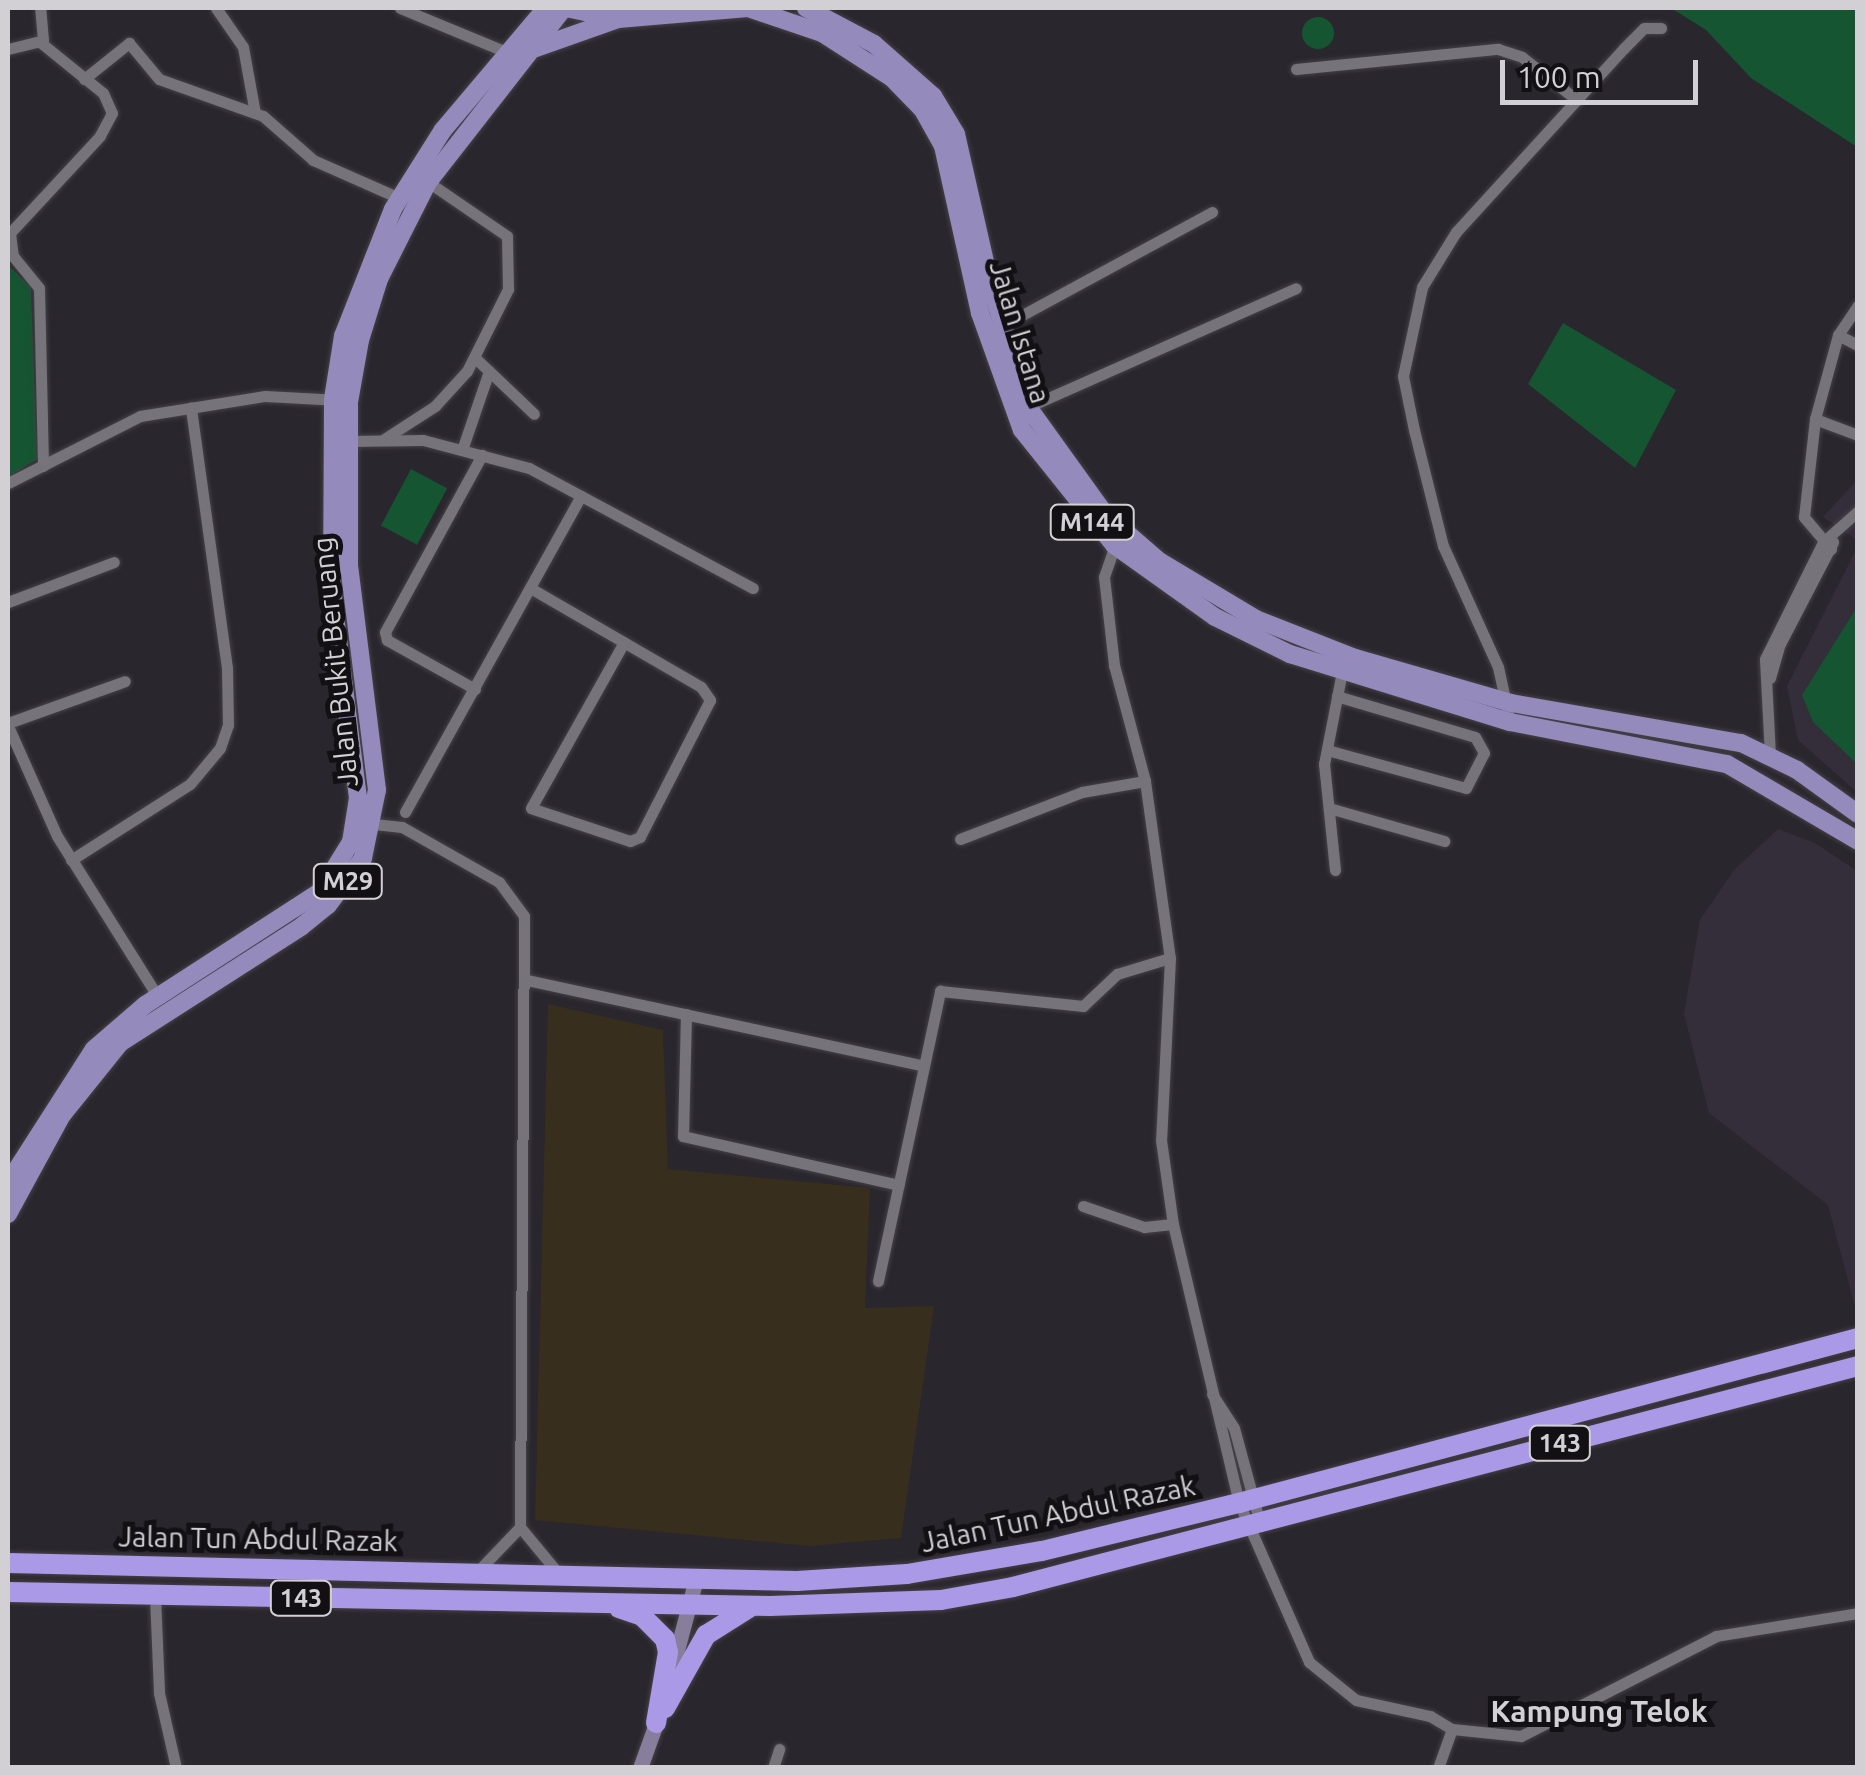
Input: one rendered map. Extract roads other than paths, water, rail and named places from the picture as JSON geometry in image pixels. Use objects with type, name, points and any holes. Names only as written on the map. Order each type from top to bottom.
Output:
[{"type":"highway","name":"Jalan Tun Abdul Razak","points":[[8,1592],[756,1605],[940,1600],[1013,1588],[1858,1338]]},
{"type":"highway","name":"Jalan Tun Abdul Razak","points":[[8,1563],[797,1581],[983,1563],[1252,1515],[1858,1366]]},
{"type":"highway","points":[[588,1602],[642,1616],[664,1639],[668,1652],[656,1723]]},
{"type":"highway","points":[[656,1723],[706,1635],[756,1605]]},
{"type":"main road","name":"Jalan Bukit Beruang","points":[[8,1184],[94,1048],[158,997],[320,892],[355,831],[358,798],[332,593],[341,400],[362,276],[399,198],[443,130],[512,54],[546,8]]},
{"type":"main road","name":"Jalan Bukit Beruang","points":[[341,400],[379,278],[428,182],[565,8]]},
{"type":"main road","name":"Jalan Istana","points":[[565,8],[618,19],[748,8],[781,16],[822,32],[905,92],[943,146],[980,313],[1022,430],[1119,539],[1248,636],[1342,671],[1727,764],[1850,836]]},
{"type":"main road","name":"Jalan Istana","points":[[806,8],[902,66],[956,134],[1002,326],[1028,406],[1119,539],[1256,619],[1356,658],[1510,713],[1697,731],[1770,756],[1858,814]]},
{"type":"main road","points":[[536,48],[618,19]]},
{"type":"main road","name":"Jalan Bukit Beruang","points":[[8,1214],[62,1115],[120,1043],[328,906],[363,858],[374,824],[377,790],[348,564],[340,440]]},
{"type":"main road","points":[[1659,747],[1695,746],[1761,762],[1770,756],[1777,776],[1811,796],[1850,836]]},
{"type":"street","points":[[40,8],[40,42],[111,104],[110,122],[10,233],[8,245],[38,288],[43,466]]},
{"type":"street","points":[[216,8],[243,47],[255,113]]},
{"type":"street","points":[[400,8],[512,54]]},
{"type":"street","points":[[1510,713],[1443,546],[1404,376],[1422,287],[1456,232],[1576,100],[1644,28],[1661,28]]},
{"type":"street","points":[[8,49],[40,42]]},
{"type":"street","points":[[84,79],[129,43],[159,79],[255,113],[313,160],[399,198]]},
{"type":"street","points":[[1296,69],[1498,48],[1522,56],[1576,100]]},
{"type":"street","points":[[384,439],[435,406],[474,358],[508,289],[511,242],[428,182]]},
{"type":"street","points":[[1002,326],[1212,212]]},
{"type":"street","points":[[1028,406],[1296,288]]},
{"type":"street","points":[[1827,545],[1804,517],[1815,419],[1838,335],[1858,305]]},
{"type":"street","points":[[1838,335],[1858,346]]},
{"type":"street","points":[[474,358],[534,414]]},
{"type":"street","points":[[464,448],[489,371]]},
{"type":"street","points":[[8,483],[117,422],[265,396],[341,400]]},
{"type":"street","points":[[71,860],[190,784],[220,748],[228,725],[227,668],[191,408]]},
{"type":"street","points":[[1815,419],[1858,435]]},
{"type":"street","points":[[340,440],[384,439],[464,448],[529,468],[753,588]]},
{"type":"street","points":[[474,689],[387,640],[384,632],[482,454]]},
{"type":"street","points":[[405,812],[581,496]]},
{"type":"street","points":[[1770,756],[1769,680],[1780,644],[1827,545],[1858,511]]},
{"type":"street","points":[[1119,539],[1104,576],[1114,666],[1145,781],[1170,958],[1161,1140],[1173,1224],[1207,1386],[1309,1662],[1330,1685],[1356,1700],[1430,1716],[1452,1729],[1521,1736],[1716,1636],[1858,1612]]},
{"type":"street","points":[[8,602],[114,562]]},
{"type":"street","points":[[532,588],[701,687],[710,700],[640,837],[624,840],[531,808],[624,642]]},
{"type":"street","points":[[1335,870],[1327,750],[1342,671]]},
{"type":"street","points":[[125,681],[8,724],[71,860],[158,997]]},
{"type":"street","points":[[1327,750],[1466,788],[1484,753],[1475,737],[1337,696]]},
{"type":"street","points":[[960,839],[1082,792],[1145,781]]},
{"type":"street","points":[[1329,808],[1444,841]]},
{"type":"street","points":[[374,824],[402,827],[515,896],[524,916],[527,980],[520,1527],[558,1573]]},
{"type":"street","points":[[878,1281],[943,989],[1083,1006],[1117,974],[1170,958]]},
{"type":"street","points":[[527,980],[924,1066]]},
{"type":"street","points":[[686,1014],[683,1136],[898,1185]]},
{"type":"street","points":[[1082,1206],[1144,1227],[1173,1224]]},
{"type":"street","points":[[1207,1386],[1234,1428],[1252,1515]]},
{"type":"street","points":[[478,1571],[520,1527]]},
{"type":"street","points":[[640,1768],[696,1579]]},
{"type":"street","points":[[155,1596],[159,1693],[176,1768]]},
{"type":"street","points":[[1438,1768],[1452,1729]]},
{"type":"street","points":[[773,1768],[779,1749]]},
{"type":"district","name":"Kampung Telok","points":[[1599,1711]]}]
